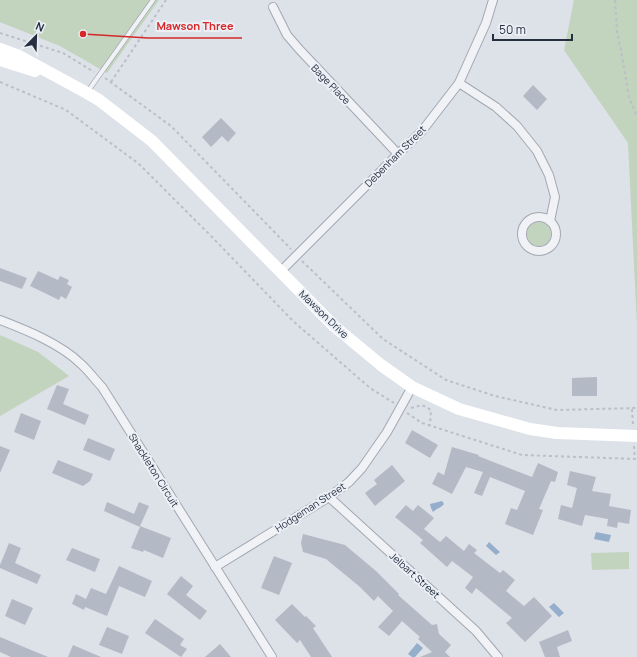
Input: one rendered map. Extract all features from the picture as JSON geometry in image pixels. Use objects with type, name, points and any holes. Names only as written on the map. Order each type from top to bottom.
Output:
[{"type":"main road","name":"Mawson Drive","points":[[0,48],[18,56],[99,100],[152,141],[334,326],[381,365],[412,387],[459,409],[530,429],[557,433],[636,435]]},
{"type":"main road","name":"Mawson Drive","points":[[0,60],[70,84]]},
{"type":"street","name":"Debenham Street","points":[[280,272],[422,131],[459,83],[486,23],[493,0]]},
{"type":"street","name":"Bage Place","points":[[273,7],[287,35],[398,154]]},
{"type":"street","points":[[459,83],[496,107],[517,126],[537,151],[549,175],[555,197],[550,221]]},
{"type":"street","points":[[540,216],[550,221],[556,230],[554,242],[546,249],[541,251],[530,248],[526,245],[522,234],[525,224],[529,220],[540,216]]},
{"type":"street","name":"Shackleton Circuit","points":[[0,320],[21,328],[55,345],[81,363],[102,387],[272,657]]},
{"type":"street","name":"Hodgeman Street","points":[[215,567],[328,497],[349,482],[362,468],[387,432],[412,387]]},
{"type":"street","name":"Jelbart Street","points":[[328,497],[456,612],[476,631],[498,657]]},
{"type":"lane","points":[[87,93],[99,74],[153,0]]},
{"type":"path","points":[[111,82],[166,0]]},
{"type":"path","points":[[615,0],[617,32],[629,97],[637,117]]},
{"type":"path","points":[[0,33],[63,53],[111,82],[172,126],[336,295],[382,339],[446,380],[495,396],[557,410],[637,408]]},
{"type":"green space","points":[[0,0],[159,0],[107,73],[60,46],[0,22]]},
{"type":"green space","points":[[574,0],[637,0],[637,325],[628,143],[564,50]]},
{"type":"green space","points":[[539,222],[547,226],[551,234],[547,242],[539,246],[531,242],[527,234],[531,226]]},
{"type":"green space","points":[[0,335],[38,352],[69,376],[0,416]]},
{"type":"green space","points":[[629,552],[629,569],[592,570],[591,553]]},
{"type":"water","points":[[442,501],[444,504],[433,512],[430,504]]},
{"type":"water","points":[[596,532],[611,535],[609,542],[594,539]]},
{"type":"water","points":[[489,542],[500,552],[496,555],[486,546]]},
{"type":"water","points":[[554,603],[564,613],[559,617],[549,607]]},
{"type":"water","points":[[417,643],[423,648],[415,657],[412,657],[408,654]]},
{"type":"building","points":[[533,85],[547,99],[537,110],[523,96]]},
{"type":"building","points":[[221,118],[236,133],[228,142],[222,136],[211,147],[202,137]]},
{"type":"building","points":[[0,268],[27,278],[22,289],[0,281]]},
{"type":"building","points":[[38,271],[58,280],[60,276],[69,280],[67,284],[72,287],[66,299],[61,296],[59,300],[30,286]]},
{"type":"building","points":[[597,377],[597,396],[572,396],[572,378]]},
{"type":"building","points":[[57,385],[69,389],[63,404],[89,415],[85,425],[47,409]]},
{"type":"building","points":[[21,413],[41,421],[34,440],[14,432]]},
{"type":"building","points":[[412,430],[438,445],[430,458],[405,443]]},
{"type":"building","points":[[88,438],[115,449],[110,461],[83,450]]},
{"type":"building","points":[[0,446],[10,450],[0,473]]},
{"type":"building","points":[[452,447],[479,455],[478,456],[532,477],[538,463],[558,472],[555,482],[551,481],[539,509],[543,510],[533,535],[505,524],[511,508],[517,510],[525,491],[490,477],[482,496],[474,493],[483,472],[466,467],[452,494],[432,484],[438,472],[444,475]]},
{"type":"building","points":[[58,460],[93,474],[90,481],[83,486],[52,473]]},
{"type":"building","points":[[392,465],[405,481],[375,506],[365,493],[377,484],[374,480]]},
{"type":"building","points":[[570,471],[596,477],[592,491],[611,494],[609,506],[631,510],[629,524],[618,522],[617,528],[607,526],[608,519],[585,515],[582,526],[558,519],[561,505],[572,508],[577,488],[567,485]]},
{"type":"building","points":[[107,502],[134,514],[139,502],[149,506],[140,526],[171,538],[163,558],[144,550],[143,552],[131,548],[140,527],[104,511]]},
{"type":"building","points":[[406,505],[413,511],[418,505],[434,518],[424,529],[440,542],[446,536],[464,551],[469,544],[477,550],[474,553],[500,573],[503,570],[515,580],[506,591],[524,606],[534,597],[552,616],[525,642],[506,623],[512,618],[476,588],[472,594],[465,588],[473,577],[452,561],[447,567],[420,543],[423,540],[395,517]]},
{"type":"building","points":[[303,534],[345,545],[376,571],[399,594],[398,595],[432,625],[437,624],[439,634],[451,645],[445,652],[450,657],[420,657],[432,652],[418,639],[420,637],[402,621],[389,636],[378,627],[393,611],[378,596],[374,601],[360,587],[326,559],[303,552],[301,543]]},
{"type":"building","points":[[9,543],[21,548],[15,563],[41,575],[37,584],[0,568]]},
{"type":"building","points":[[72,548],[100,559],[95,572],[66,560]]},
{"type":"building","points":[[274,556],[292,563],[279,595],[261,588]]},
{"type":"building","points":[[119,566],[152,581],[145,597],[119,586],[107,616],[85,607],[84,610],[72,604],[76,594],[86,599],[91,588],[106,594]]},
{"type":"building","points":[[181,576],[193,586],[186,595],[207,611],[200,620],[167,594]]},
{"type":"building","points":[[12,599],[33,608],[25,625],[5,616]]},
{"type":"building","points":[[292,604],[316,626],[313,628],[332,657],[311,657],[300,640],[297,643],[275,620]]},
{"type":"building","points":[[155,619],[184,639],[180,645],[187,649],[181,657],[145,633]]},
{"type":"building","points":[[107,627],[129,636],[122,654],[99,645]]},
{"type":"building","points":[[568,630],[572,641],[557,647],[560,657],[545,657],[539,642]]},
{"type":"building","points":[[0,637],[48,657],[11,657],[0,652]]},
{"type":"building","points":[[220,644],[231,657],[205,657]]},
{"type":"building","points":[[73,645],[101,657],[68,657]]},
{"type":"place","name":"Mawson Three","points":[[83,34]]}]
